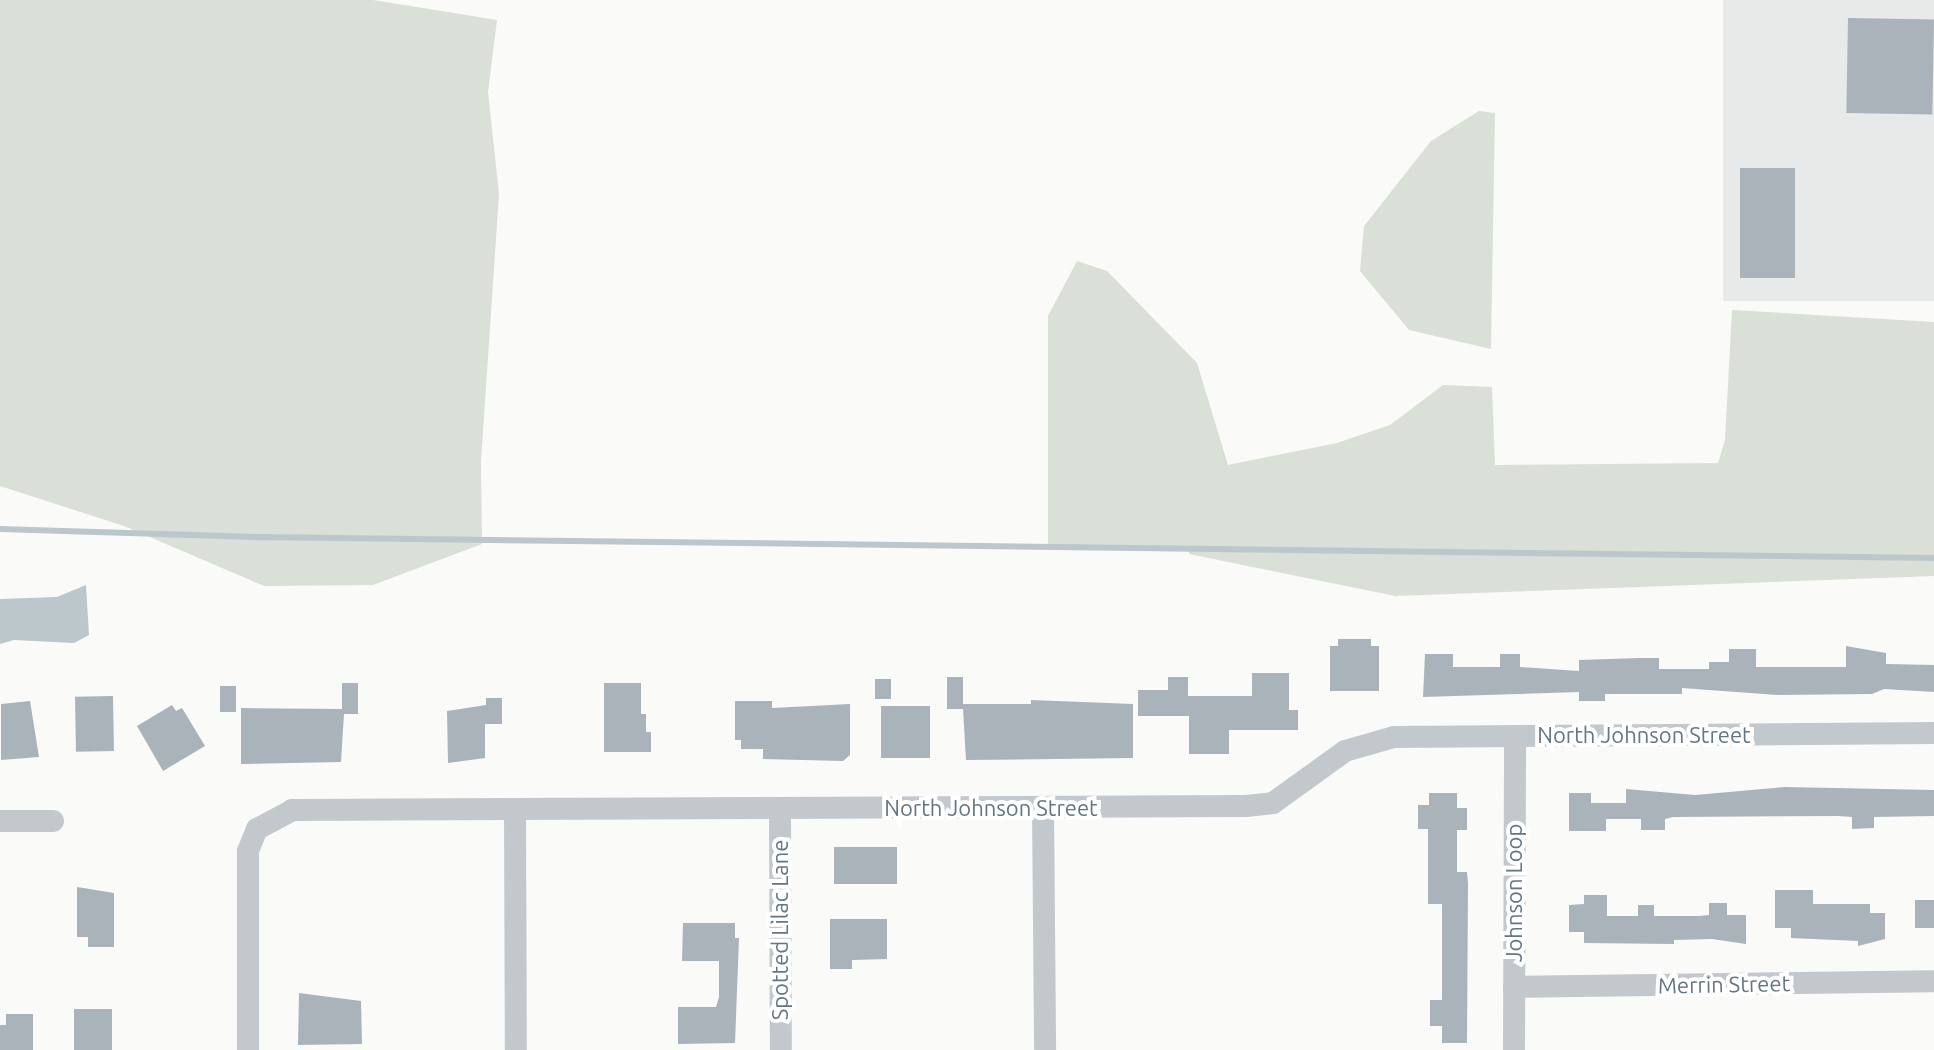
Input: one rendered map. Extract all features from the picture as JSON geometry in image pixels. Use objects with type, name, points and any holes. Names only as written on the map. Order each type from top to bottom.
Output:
[{"type":"street","name":"North Johnson Street","points":[[248,1050],[248,851],[257,829],[292,810],[515,811],[1273,803],[1345,751],[1394,737],[1934,733]]},
{"type":"street","name":"Johnson Loop","points":[[1514,1050],[1515,736]]},
{"type":"street","points":[[1043,807],[1045,1050]]},
{"type":"street","name":"Spotted Lilac Lane","points":[[780,809],[781,1050]]},
{"type":"street","points":[[515,811],[516,1050]]},
{"type":"street","points":[[0,821],[53,821]]},
{"type":"street","name":"Merrin Street","points":[[1514,987],[1934,981]]},
{"type":"shaded area","points":[[0,0],[373,0],[497,20],[488,92],[499,194],[481,461],[482,544],[373,585],[264,586],[124,526],[0,486]]},
{"type":"shaded area","points":[[1723,0],[1934,0],[1934,301],[1723,301]]},
{"type":"shaded area","points":[[1479,111],[1495,113],[1491,349],[1409,330],[1360,271],[1364,226],[1431,141]]},
{"type":"shaded area","points":[[1077,261],[1107,271],[1197,363],[1228,465],[1337,443],[1390,425],[1443,385],[1492,387],[1495,465],[1718,463],[1725,440],[1732,310],[1934,322],[1934,576],[1395,596],[1189,554],[1188,547],[1048,547],[1048,316]]},
{"type":"shaded area","points":[[86,585],[89,635],[74,643],[14,640],[0,644],[0,599],[57,597]]},
{"type":"building","points":[[1848,18],[1934,20],[1932,114],[1846,113]]},
{"type":"building","points":[[1740,168],[1795,168],[1795,278],[1740,278]]},
{"type":"building","points":[[1338,639],[1371,639],[1371,646],[1379,646],[1379,691],[1330,691],[1330,646],[1338,646]]},
{"type":"building","points":[[1846,646],[1886,653],[1886,664],[1934,665],[1934,692],[1884,689],[1872,694],[1777,695],[1682,688],[1682,694],[1605,694],[1605,701],[1579,701],[1579,692],[1423,697],[1425,654],[1453,654],[1453,667],[1500,667],[1500,654],[1520,654],[1520,667],[1579,671],[1579,660],[1640,658],[1659,658],[1659,669],[1709,669],[1709,662],[1729,662],[1729,649],[1756,649],[1756,667],[1846,667]]},
{"type":"building","points":[[1252,673],[1289,673],[1289,710],[1298,710],[1298,730],[1229,730],[1229,754],[1189,754],[1189,716],[1138,716],[1138,690],[1168,690],[1168,677],[1188,677],[1188,696],[1252,696]]},
{"type":"building","points":[[947,677],[963,677],[963,704],[1031,704],[1031,700],[1133,704],[1133,758],[966,760],[963,709],[947,709]]},
{"type":"building","points":[[875,679],[891,679],[891,699],[875,699]]},
{"type":"building","points":[[342,683],[358,683],[358,714],[344,714],[341,762],[241,764],[241,708],[342,709]]},
{"type":"building","points":[[604,683],[641,683],[641,714],[646,714],[646,732],[651,732],[651,752],[604,752]]},
{"type":"building","points":[[220,686],[236,686],[236,712],[220,712]]},
{"type":"building","points":[[113,696],[114,751],[76,752],[75,697]]},
{"type":"building","points":[[486,698],[502,698],[502,724],[485,724],[485,758],[448,763],[447,711],[486,705]]},
{"type":"building","points":[[30,701],[39,757],[1,760],[1,704]]},
{"type":"building","points":[[735,701],[772,701],[772,708],[850,704],[850,755],[843,761],[763,759],[763,749],[741,749],[741,740],[735,740]]},
{"type":"building","points":[[172,705],[176,711],[182,708],[205,746],[163,771],[137,726]]},
{"type":"building","points":[[881,706],[930,706],[930,758],[881,758]]},
{"type":"building","points":[[1785,787],[1934,790],[1934,816],[1874,817],[1874,828],[1852,829],[1852,817],[1838,816],[1673,817],[1665,819],[1665,830],[1641,830],[1641,819],[1606,819],[1606,831],[1569,831],[1569,793],[1591,793],[1591,803],[1626,803],[1626,789],[1695,795]]},
{"type":"building","points":[[1429,793],[1457,793],[1457,808],[1467,808],[1467,830],[1457,830],[1457,872],[1467,872],[1468,884],[1467,1043],[1442,1043],[1442,1026],[1430,1026],[1430,1000],[1442,1000],[1442,904],[1428,904],[1428,829],[1418,829],[1418,805],[1429,805]]},
{"type":"building","points":[[834,847],[897,847],[897,884],[834,884]]},
{"type":"building","points":[[77,887],[114,893],[114,947],[88,947],[88,937],[77,937]]},
{"type":"building","points":[[1775,890],[1813,890],[1813,904],[1870,904],[1870,913],[1885,913],[1885,939],[1858,946],[1858,941],[1791,938],[1791,928],[1775,928]]},
{"type":"building","points":[[1584,895],[1607,895],[1607,916],[1638,916],[1638,905],[1654,905],[1654,916],[1709,915],[1709,903],[1727,903],[1727,915],[1746,915],[1746,944],[1712,939],[1674,940],[1674,944],[1584,943],[1584,932],[1569,932],[1569,905],[1584,904]]},
{"type":"building","points":[[1915,900],[1934,900],[1934,928],[1915,928]]},
{"type":"building","points":[[830,919],[887,919],[887,959],[852,960],[852,969],[830,969]]},
{"type":"building","points":[[683,923],[735,923],[735,938],[739,938],[735,1043],[678,1044],[678,1007],[716,1007],[719,997],[719,961],[682,961]]},
{"type":"building","points":[[299,993],[361,1001],[362,1044],[298,1045]]},
{"type":"building","points":[[74,1009],[112,1009],[112,1050],[74,1050]]},
{"type":"building","points":[[6,1014],[33,1014],[33,1050],[0,1050],[0,1025],[6,1025]]},
{"type":"waterway","points":[[0,529],[259,537],[1934,558]]}]
